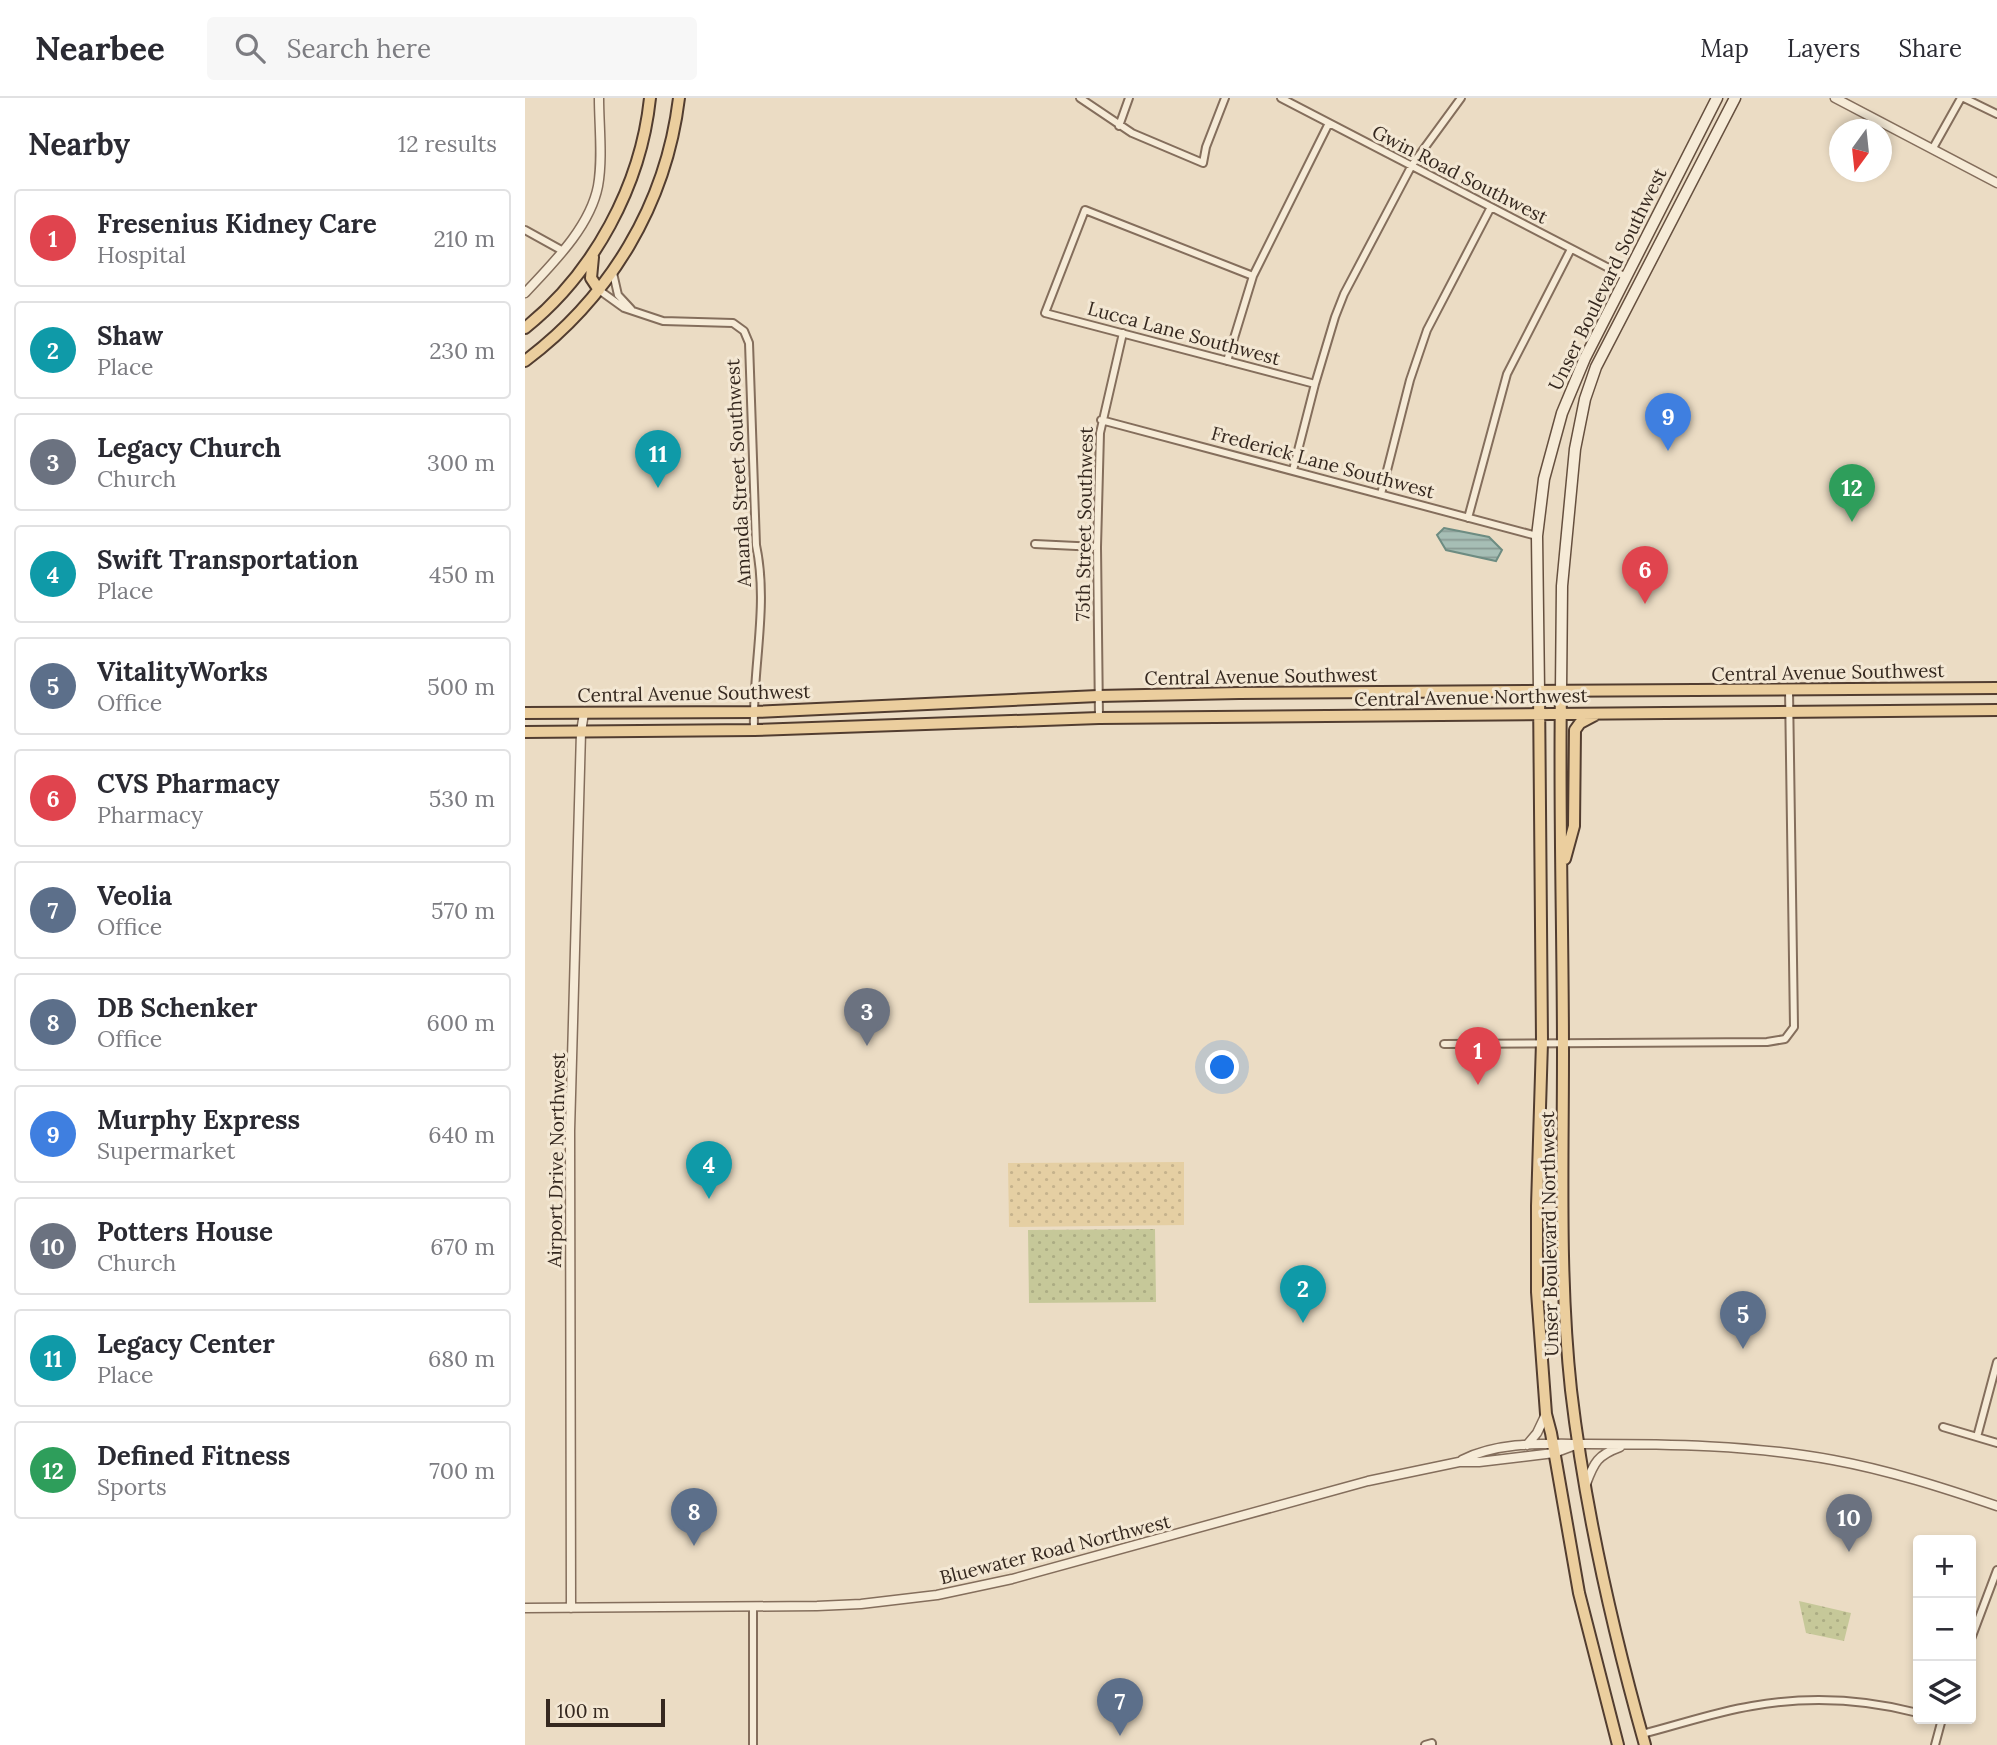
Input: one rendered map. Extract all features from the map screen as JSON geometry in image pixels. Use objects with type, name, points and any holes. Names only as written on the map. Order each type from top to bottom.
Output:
[{"type":"main road","points":[[599,290],[591,278],[590,270],[597,248],[622,200],[641,147],[650,98]]},
{"type":"main road","points":[[525,362],[566,327],[599,290],[613,273],[640,228],[660,183],[673,135],[679,98]]},
{"type":"main road","name":"Unser Boulevard Southwest","points":[[1539,691],[1537,537],[1544,479],[1562,413],[1585,358],[1717,98]]},
{"type":"main road","name":"Unser Boulevard Southwest","points":[[1561,691],[1565,550],[1575,449],[1585,399],[1596,367],[1735,98]]},
{"type":"main road","points":[[525,328],[560,295],[597,248]]},
{"type":"main road","name":"Central Avenue Southwest","points":[[525,713],[754,712],[1098,696],[1997,688]]},
{"type":"main road","name":"Unser Boulevard Northwest","points":[[1539,691],[1542,1042],[1537,1292],[1546,1414],[1579,1593],[1618,1745]]},
{"type":"main road","name":"Unser Boulevard Northwest","points":[[1561,691],[1565,1299],[1578,1444],[1585,1486],[1604,1588],[1644,1739]]},
{"type":"main road","name":"Central Avenue Northwest","points":[[525,732],[754,730],[1099,718],[1997,710]]},
{"type":"main road","points":[[660,731],[661,712]]},
{"type":"main road","points":[[1562,869],[1574,826],[1575,730],[1580,723],[1597,713]]},
{"type":"street","points":[[525,293],[562,251],[589,211],[598,185],[599,98]]},
{"type":"street","points":[[1080,98],[1119,125],[1202,163],[1225,98]]},
{"type":"street","points":[[1119,125],[1129,98]]},
{"type":"street","name":"Gwin Road Southwest","points":[[1280,98],[1626,277]]},
{"type":"street","points":[[1293,470],[1315,384],[1344,294],[1412,165],[1461,98]]},
{"type":"street","points":[[1835,98],[1997,183]]},
{"type":"street","points":[[1933,148],[1962,98],[1997,114]]},
{"type":"street","points":[[1227,361],[1253,276],[1329,123]]},
{"type":"street","points":[[1381,494],[1423,340],[1491,207]]},
{"type":"street","name":"Lucca Lane Southwest","points":[[1253,276],[1084,210],[1045,313],[1315,384]]},
{"type":"street","points":[[525,230],[562,251]]},
{"type":"street","points":[[1468,518],[1507,374],[1571,249]]},
{"type":"street","points":[[613,273],[618,295],[632,311]]},
{"type":"street","name":"Amanda Street Southwest","points":[[599,290],[614,303],[663,321],[733,323],[744,331],[748,343],[756,545],[760,581],[754,730]]},
{"type":"street","name":"75th Street Southwest","points":[[1099,718],[1097,547],[1101,420],[1123,333]]},
{"type":"street","name":"Frederick Lane Southwest","points":[[1101,420],[1537,537]]},
{"type":"street","points":[[1035,544],[1097,547]]},
{"type":"street","points":[[1444,1044],[1777,1042],[1791,1034],[1794,1027],[1789,690]]},
{"type":"street","name":"Airport Drive Northwest","points":[[571,1608],[570,1130],[581,732],[584,713]]},
{"type":"street","points":[[1977,1437],[1997,1362]]},
{"type":"street","points":[[1527,1445],[1537,1433],[1546,1414]]},
{"type":"street","points":[[1943,1427],[1997,1443]]},
{"type":"street","name":"Bluewater Road Northwest","points":[[525,1608],[817,1606],[900,1601],[973,1589],[1369,1481],[1459,1462],[1479,1462],[1578,1444],[1701,1447],[1833,1460],[1913,1480],[1997,1506]]},
{"type":"street","points":[[1585,1486],[1595,1462],[1603,1453],[1628,1444]]},
{"type":"street","name":"Bluewater Road Northwest","points":[[1459,1462],[1478,1452],[1527,1445],[1553,1448]]},
{"type":"street","points":[[1976,1626],[1997,1570]]},
{"type":"street","points":[[753,1607],[753,1745]]},
{"type":"street","points":[[1644,1739],[1750,1706],[1782,1702],[1816,1700],[1887,1704],[1913,1712]]},
{"type":"street","points":[[1935,1745],[1939,1724]]},
{"type":"sand","points":[[1184,1162],[1184,1225],[1009,1227],[1008,1163]]},
{"type":"green space","points":[[1155,1229],[1156,1302],[1029,1303],[1028,1230]]},
{"type":"green space","points":[[1799,1601],[1851,1613],[1844,1641],[1806,1633]]},
{"type":"shaded area","points":[[1444,528],[1489,537],[1502,550],[1496,561],[1446,550],[1437,535]]},
{"type":"place","name":"Murphy Express","points":[[1668,451]]},
{"type":"place","name":"Legacy Center","points":[[658,488]]},
{"type":"place","name":"Defined Fitness","points":[[1852,522]]},
{"type":"place","name":"CVS Pharmacy","points":[[1645,604]]},
{"type":"place","name":"Legacy Church","points":[[867,1046]]},
{"type":"place","name":"Fresenius Kidney Care","points":[[1478,1085]]},
{"type":"place","name":"Swift Transportation","points":[[709,1199]]},
{"type":"place","name":"Shaw","points":[[1303,1323]]},
{"type":"place","name":"VitalityWorks","points":[[1743,1349]]},
{"type":"place","name":"DB Schenker","points":[[694,1546]]},
{"type":"place","name":"Potters House","points":[[1849,1552]]},
{"type":"place","name":"Veolia","points":[[1120,1736]]}]
